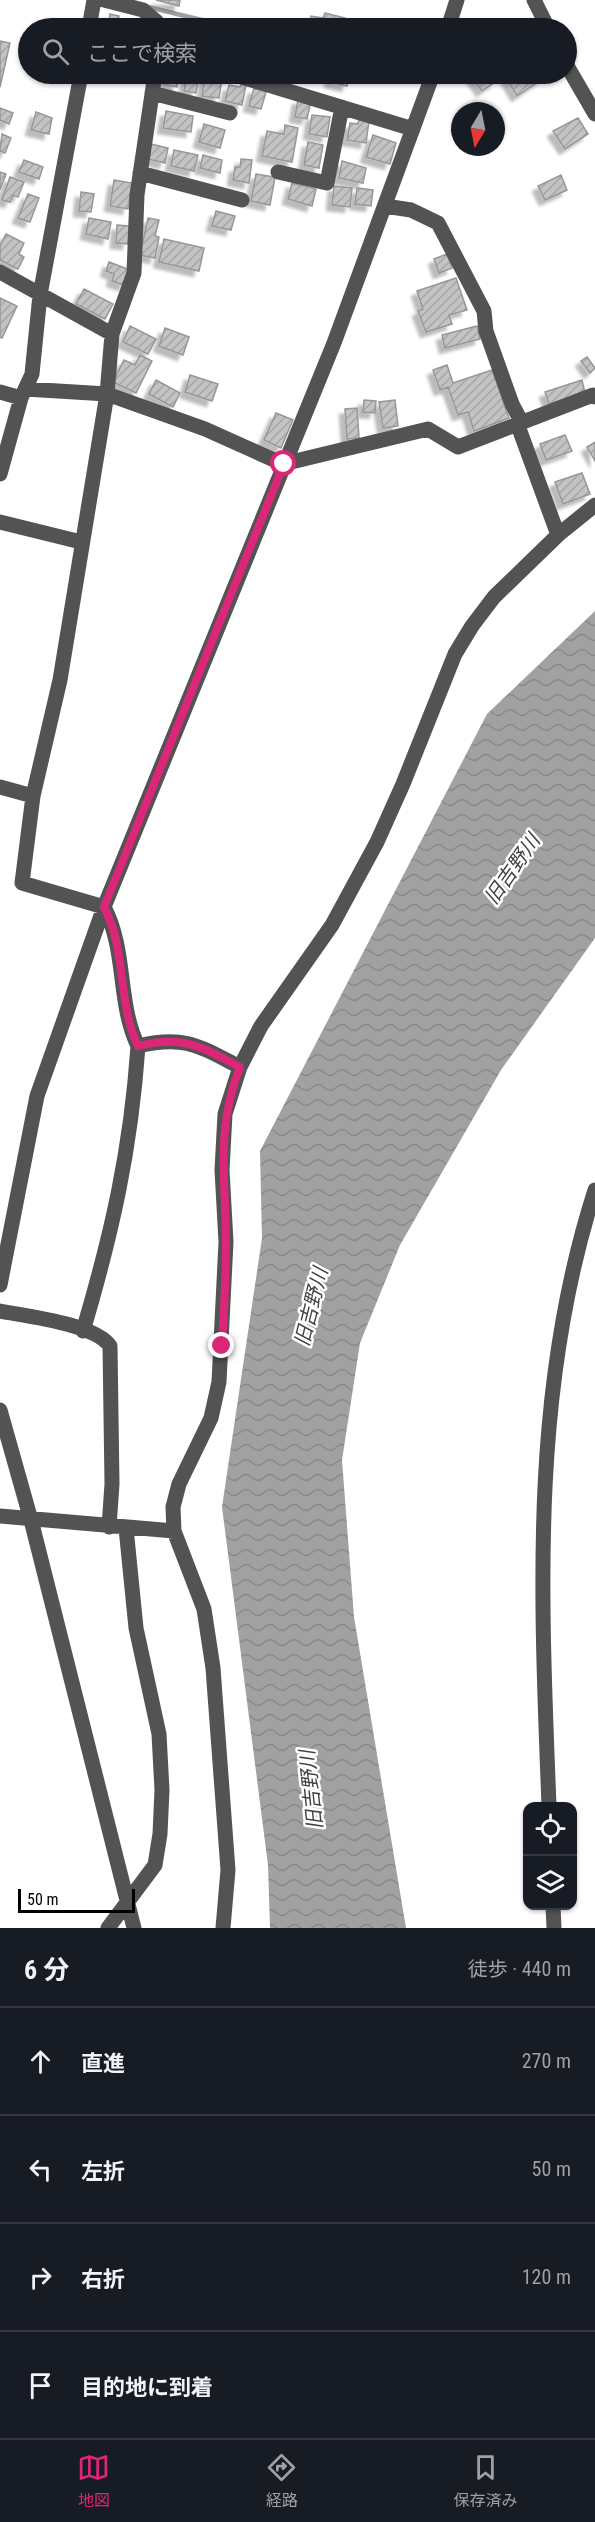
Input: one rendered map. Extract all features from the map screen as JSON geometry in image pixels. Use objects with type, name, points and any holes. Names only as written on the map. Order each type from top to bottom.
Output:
[{"type":"street","points":[[91,18],[94,0]]},
{"type":"street","points":[[104,0],[145,5],[154,18]]},
{"type":"street","points":[[451,18],[457,0]]},
{"type":"street","points":[[534,0],[543,18]]},
{"type":"street","points":[[577,82],[595,114]]},
{"type":"street","points":[[0,474],[23,394],[32,374],[40,296],[79,84]]},
{"type":"street","points":[[83,1330],[106,1254],[125,1169],[138,1046],[129,1028],[113,924],[104,907],[22,883],[33,796],[60,680],[107,394],[112,334],[134,273],[141,173],[153,84]]},
{"type":"street","points":[[265,84],[413,129]]},
{"type":"street","points":[[0,1284],[37,1096],[104,907],[334,343],[429,84]]},
{"type":"street","points":[[152,93],[230,113]]},
{"type":"street","points":[[278,172],[327,183],[342,107]]},
{"type":"street","points":[[141,173],[242,200]]},
{"type":"street","points":[[385,206],[411,210],[438,223],[484,311],[486,331],[558,535]]},
{"type":"street","points":[[0,272],[112,334]]},
{"type":"street","points":[[0,392],[107,394],[205,429],[284,464],[428,429],[458,447],[519,422],[593,395],[595,397]]},
{"type":"street","points":[[223,1928],[228,1870],[213,1668],[204,1609],[174,1531],[173,1507],[179,1484],[210,1418],[219,1382],[226,1242],[222,1143],[225,1114],[240,1067],[261,1026],[299,976],[351,894],[403,784],[454,654],[494,597],[558,535],[595,505]]},
{"type":"street","points":[[0,522],[81,542]]},
{"type":"street","points":[[0,788],[33,796]]},
{"type":"street","points":[[138,1046],[163,1040],[194,1043],[240,1067]]},
{"type":"street","points":[[549,1802],[544,1669],[544,1502],[548,1420],[564,1310],[595,1190]]},
{"type":"street","points":[[0,1311],[49,1320],[83,1330],[105,1339],[110,1346],[112,1484],[109,1527]]},
{"type":"street","points":[[0,1410],[31,1520],[134,1928]]},
{"type":"street","points":[[0,1516],[174,1531]]},
{"type":"street","points":[[108,1928],[155,1865],[160,1834],[162,1790],[159,1734],[136,1628],[126,1528]]},
{"type":"street","points":[[553,1910],[554,1928]]},
{"type":"water","name":"旧吉野川","points":[[595,611],[595,938],[501,1070],[400,1245],[360,1343],[342,1460],[354,1617],[406,1928],[270,1928],[268,1865],[222,1507],[262,1238],[260,1151],[487,714]]},
{"type":"building","points":[[156,0],[180,0],[179,6]]},
{"type":"building","points":[[325,13],[345,18],[323,18]]},
{"type":"building","points":[[110,14],[119,16],[119,18],[109,18]]},
{"type":"building","points":[[0,41],[10,43],[0,87]]},
{"type":"building","points":[[164,84],[177,84],[177,87]]},
{"type":"building","points":[[185,84],[197,84],[196,93],[184,91]]},
{"type":"building","points":[[204,84],[221,84],[219,98],[202,96]]},
{"type":"building","points":[[241,84],[246,85],[242,105],[225,101],[229,85],[240,87]]},
{"type":"building","points":[[477,84],[492,84],[482,91]]},
{"type":"building","points":[[510,84],[535,84],[517,96]]},
{"type":"building","points":[[254,88],[266,92],[261,109],[249,106]]},
{"type":"building","points":[[298,99],[311,101],[307,119],[295,117]]},
{"type":"building","points":[[0,108],[13,113],[9,124],[0,120]]},
{"type":"building","points":[[166,111],[193,116],[191,132],[163,128]]},
{"type":"building","points":[[36,112],[52,118],[49,134],[31,130]]},
{"type":"building","points":[[312,115],[330,117],[327,137],[309,134]]},
{"type":"building","points":[[578,118],[588,134],[565,149],[553,131]]},
{"type":"building","points":[[359,119],[369,121],[366,143],[347,140],[350,123],[358,124]]},
{"type":"building","points":[[204,124],[225,130],[220,148],[199,142]]},
{"type":"building","points":[[285,125],[298,128],[292,162],[262,156],[267,131],[284,134]]},
{"type":"building","points":[[2,134],[11,138],[5,153],[0,151]]},
{"type":"building","points":[[373,135],[396,143],[390,164],[366,157]]},
{"type":"building","points":[[308,142],[323,145],[319,168],[304,165]]},
{"type":"building","points":[[151,144],[168,148],[165,163],[148,159]]},
{"type":"building","points":[[174,150],[198,155],[194,171],[171,166]]},
{"type":"building","points":[[203,155],[222,160],[220,173],[200,168]]},
{"type":"building","points":[[241,159],[252,160],[249,183],[233,180],[235,167],[240,167]]},
{"type":"building","points":[[24,160],[43,167],[39,179],[19,172]]},
{"type":"building","points":[[342,161],[366,168],[363,183],[339,178]]},
{"type":"building","points":[[0,172],[6,174],[0,190]]},
{"type":"building","points":[[256,174],[275,177],[270,205],[251,201]]},
{"type":"building","points":[[561,175],[567,190],[545,200],[538,186]]},
{"type":"building","points":[[10,177],[24,182],[18,197],[13,195],[10,202],[2,200]]},
{"type":"building","points":[[114,180],[132,183],[128,209],[110,206]]},
{"type":"building","points":[[292,183],[316,189],[312,206],[288,199]]},
{"type":"building","points":[[334,186],[352,188],[350,207],[332,205]]},
{"type":"building","points":[[357,188],[373,190],[371,206],[355,204]]},
{"type":"building","points":[[81,192],[94,194],[91,212],[79,211]]},
{"type":"building","points":[[28,194],[39,198],[30,222],[18,218]]},
{"type":"building","points":[[216,211],[235,216],[231,230],[212,226]]},
{"type":"building","points":[[89,218],[111,222],[108,239],[86,234]]},
{"type":"building","points":[[148,218],[159,220],[155,236],[159,237],[155,258],[140,255]]},
{"type":"building","points":[[117,225],[129,226],[128,244],[116,243]]},
{"type":"building","points":[[6,234],[24,243],[19,254],[24,257],[18,269],[0,260],[0,246]]},
{"type":"building","points":[[164,239],[204,248],[199,271],[159,262]]},
{"type":"building","points":[[447,254],[452,268],[439,273],[434,259]]},
{"type":"building","points":[[109,262],[130,270],[124,285],[112,281],[114,274],[106,271]]},
{"type":"building","points":[[456,278],[467,310],[449,315],[452,324],[426,332],[418,311],[423,309],[417,291]]},
{"type":"building","points":[[84,289],[113,304],[105,319],[76,304]]},
{"type":"building","points":[[0,298],[17,306],[2,338],[0,337]]},
{"type":"building","points":[[130,326],[156,339],[148,354],[123,342]]},
{"type":"building","points":[[477,326],[480,339],[445,348],[442,335]]},
{"type":"building","points":[[165,328],[189,337],[183,355],[159,346]]},
{"type":"building","points":[[140,355],[152,361],[136,393],[113,382],[124,360],[135,365]]},
{"type":"building","points":[[587,357],[595,368],[590,373],[581,361]]},
{"type":"building","points":[[447,365],[453,383],[492,370],[509,418],[474,431],[468,412],[458,415],[448,387],[440,390],[433,370]]},
{"type":"building","points":[[190,375],[218,384],[212,401],[185,392]]},
{"type":"building","points":[[156,380],[180,393],[173,407],[149,394]]},
{"type":"building","points":[[582,380],[585,393],[549,404],[545,392]]},
{"type":"building","points":[[364,400],[376,401],[375,413],[363,412]]},
{"type":"building","points":[[395,400],[398,426],[383,428],[379,402]]},
{"type":"building","points":[[357,408],[359,438],[347,439],[345,409]]},
{"type":"building","points":[[276,413],[293,420],[281,448],[264,440]]},
{"type":"building","points":[[565,435],[572,451],[546,460],[540,444]]},
{"type":"building","points":[[595,442],[595,461],[587,447]]},
{"type":"building","points":[[582,473],[590,494],[563,504],[555,482]]},
{"type":"waterway","points":[[148,7],[194,18]]},
{"type":"route","points":[[222,1346],[226,1242],[222,1143],[225,1114],[240,1067],[194,1043],[163,1040],[138,1046],[129,1028],[113,924],[104,907],[284,464]]}]
